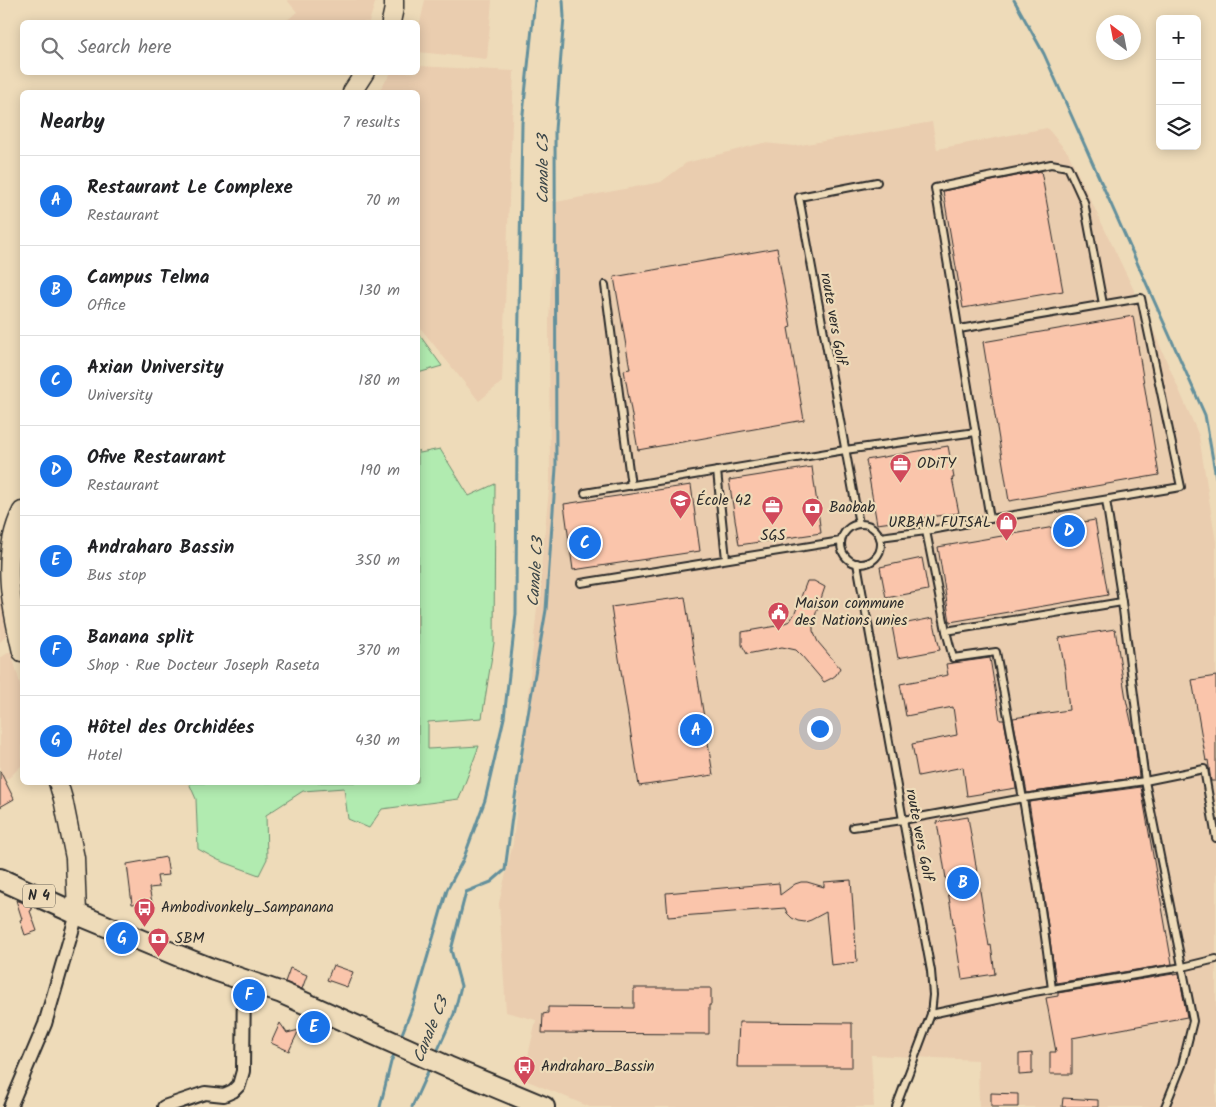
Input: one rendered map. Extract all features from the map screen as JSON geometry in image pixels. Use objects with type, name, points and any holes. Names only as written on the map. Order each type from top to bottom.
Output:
[{"type":"main road","points":[[391,20],[394,0]]},
{"type":"main road","points":[[353,90],[363,75]]},
{"type":"main road","points":[[20,516],[13,534],[9,564],[12,600],[20,643]]},
{"type":"main road","points":[[59,785],[75,858],[77,914]]},
{"type":"main road","name":"N 4","points":[[0,879],[77,914],[174,954],[209,968],[282,992],[448,1068],[544,1107]]},
{"type":"street","points":[[10,1107],[46,1024],[77,914]]},
{"type":"street","points":[[164,1107],[205,1093],[224,1095],[239,1085],[243,1071],[244,980]]},
{"type":"lane","points":[[990,519],[935,188],[1051,164],[1068,167],[1084,202],[1103,304]]},
{"type":"lane","name":"route vers Golf","points":[[859,524],[799,197],[877,182]]},
{"type":"lane","points":[[605,285],[631,486]]},
{"type":"lane","points":[[880,537],[926,531],[1181,487],[1141,298],[959,329]]},
{"type":"lane","points":[[585,493],[845,450],[976,432]]},
{"type":"lane","points":[[717,471],[726,560]]},
{"type":"lane","points":[[1106,500],[1122,602],[1145,781],[1193,1022],[1182,1065],[1165,1107]]},
{"type":"lane","points":[[859,524],[872,527],[880,537],[878,554],[869,563],[850,561],[841,548],[843,536],[847,530],[859,524]]},
{"type":"lane","points":[[926,531],[953,658],[996,652],[1024,798],[1052,989]]},
{"type":"lane","points":[[581,583],[842,541]]},
{"type":"lane","name":"route vers Golf","points":[[857,563],[931,971],[933,995],[931,1014],[896,1107]]},
{"type":"lane","points":[[946,631],[1122,602]]},
{"type":"lane","points":[[853,827],[1024,798],[1145,781],[1204,769],[1216,838]]},
{"type":"lane","points":[[931,1014],[1052,989],[1183,967],[1216,959]]},
{"type":"shaded area","points":[[287,0],[376,0],[370,20],[287,20],[297,12]]},
{"type":"shaded area","points":[[425,0],[492,0],[487,59],[420,52],[420,23]]},
{"type":"shaded area","points":[[420,66],[514,71],[502,382],[479,401],[420,327],[420,90],[379,90],[390,75],[420,75]]},
{"type":"shaded area","points":[[932,122],[937,149],[1047,128],[1068,153],[1154,332],[1199,436],[1216,542],[1216,1107],[979,1107],[978,1060],[871,1055],[874,1107],[590,1107],[523,1079],[536,1020],[506,1012],[499,903],[513,843],[550,480],[549,320],[556,202],[661,182],[686,163],[763,143],[795,146]]},
{"type":"shaded area","points":[[0,563],[2,563],[10,632],[0,642]]},
{"type":"shaded area","points":[[11,651],[20,684],[20,767],[9,778],[0,779],[0,658]]},
{"type":"green space","points":[[420,336],[442,366],[420,372]]},
{"type":"green space","points":[[440,449],[469,496],[495,484],[494,643],[482,718],[428,722],[428,749],[479,746],[459,799],[382,809],[369,828],[348,819],[344,788],[303,791],[266,815],[267,859],[259,875],[218,860],[198,849],[196,799],[190,785],[420,785],[420,453]]},
{"type":"building","points":[[1041,171],[1063,291],[963,308],[943,191]]},
{"type":"building","points":[[777,248],[791,327],[788,328],[804,420],[638,450],[624,370],[630,369],[614,277]]},
{"type":"building","points":[[1133,316],[1159,475],[1009,501],[983,342]]},
{"type":"building","points":[[948,446],[959,513],[877,524],[866,460]]},
{"type":"building","points":[[812,467],[821,533],[739,545],[729,480]]},
{"type":"building","points":[[691,485],[700,551],[573,570],[564,504]]},
{"type":"building","points":[[1095,520],[1108,595],[950,622],[938,547]]},
{"type":"building","points":[[922,558],[928,590],[886,598],[880,567]]},
{"type":"building","name":"Maison commune des Nations unies","points":[[807,581],[814,581],[825,587],[815,616],[813,631],[818,642],[840,668],[836,675],[824,682],[796,650],[782,647],[747,654],[742,645],[742,632],[776,626],[790,621]]},
{"type":"building","points":[[685,597],[713,775],[639,786],[611,607]]},
{"type":"building","points":[[933,618],[940,650],[898,658],[892,626]]},
{"type":"building","points":[[1115,629],[1126,699],[1135,739],[1139,777],[1027,793],[1013,718],[1069,710],[1065,670],[1059,638]]},
{"type":"building","points":[[990,658],[1000,720],[1004,720],[1016,788],[967,796],[963,767],[918,776],[912,744],[957,735],[953,707],[906,716],[900,684],[948,675],[946,664]]},
{"type":"building","points":[[1216,676],[1216,781],[1211,781],[1192,680]]},
{"type":"building","points":[[0,771],[14,799],[0,807]]},
{"type":"building","points":[[1141,787],[1172,964],[1056,983],[1029,802]]},
{"type":"building","points":[[968,817],[995,974],[962,979],[937,822]]},
{"type":"building","points":[[166,857],[169,875],[157,876],[159,887],[149,888],[152,902],[132,904],[127,864]]},
{"type":"building","points":[[851,880],[857,962],[831,965],[826,912],[805,922],[792,918],[785,908],[668,917],[666,893],[779,883],[780,895],[801,882],[824,887],[824,882]]},
{"type":"building","points":[[16,900],[31,906],[32,910],[30,911],[37,931],[25,935]]},
{"type":"building","points":[[333,965],[353,972],[347,987],[327,980]]},
{"type":"building","points":[[290,968],[307,975],[302,989],[285,982]]},
{"type":"building","points":[[1179,974],[1187,1017],[1072,1038],[1072,1074],[1050,1074],[1050,1052],[1056,1052],[1046,998],[1058,996],[1058,993]]},
{"type":"building","points":[[634,988],[711,988],[709,1034],[542,1033],[543,1014],[548,1013],[548,1007],[634,1008]]},
{"type":"building","points":[[739,1022],[852,1023],[852,1067],[737,1067]]},
{"type":"building","points":[[280,1023],[287,1033],[299,1030],[289,1051],[271,1043]]},
{"type":"building","points":[[1032,1053],[1032,1074],[1019,1075],[1019,1054]]},
{"type":"building","points":[[991,1093],[1018,1094],[1018,1107],[991,1107]]},
{"type":"building","points":[[1063,1098],[1098,1100],[1098,1107],[1062,1107]]},
{"type":"waterway","points":[[400,1039],[414,1003],[447,890],[463,860],[485,800],[504,718],[516,614],[522,123],[535,0]]},
{"type":"waterway","name":"Canale C3","points":[[436,1054],[454,1014],[461,986],[451,950],[466,892],[491,882],[505,870],[525,732],[546,610],[556,468],[555,130],[564,17],[563,0]]},
{"type":"waterway","points":[[1014,0],[1044,54],[1205,415],[1216,477]]},
{"type":"waterway","points":[[380,1107],[395,1052]]},
{"type":"waterway","name":"Canale C3","points":[[412,1107],[430,1067]]},
{"type":"place","name":"ODiTY","points":[[901,483]]},
{"type":"place","name":"École 42","points":[[680,520]]},
{"type":"place","name":"SGS","points":[[773,526]]},
{"type":"place","name":"Baobab","points":[[813,527]]},
{"type":"place","name":"Ofive Restaurant","points":[[1069,531]]},
{"type":"place","name":"URBAN FUTSAL","points":[[1007,542]]},
{"type":"place","name":"Axian University","points":[[585,543]]},
{"type":"place","name":"Maison commune des Nations unies","points":[[779,632]]},
{"type":"place","name":"Restaurant Le Complexe","points":[[696,730]]},
{"type":"place","name":"Campus Telma","points":[[963,883]]},
{"type":"place","name":"Ambodivonkely_Sampanana","points":[[145,927]]},
{"type":"place","name":"Hôtel des Orchidées","points":[[122,938]]},
{"type":"place","name":"SBM","points":[[159,958]]},
{"type":"place","name":"Banana split","points":[[249,995]]},
{"type":"place","name":"Andraharo Bassin","points":[[314,1027]]},
{"type":"place","name":"Andraharo_Bassin","points":[[525,1086]]}]
